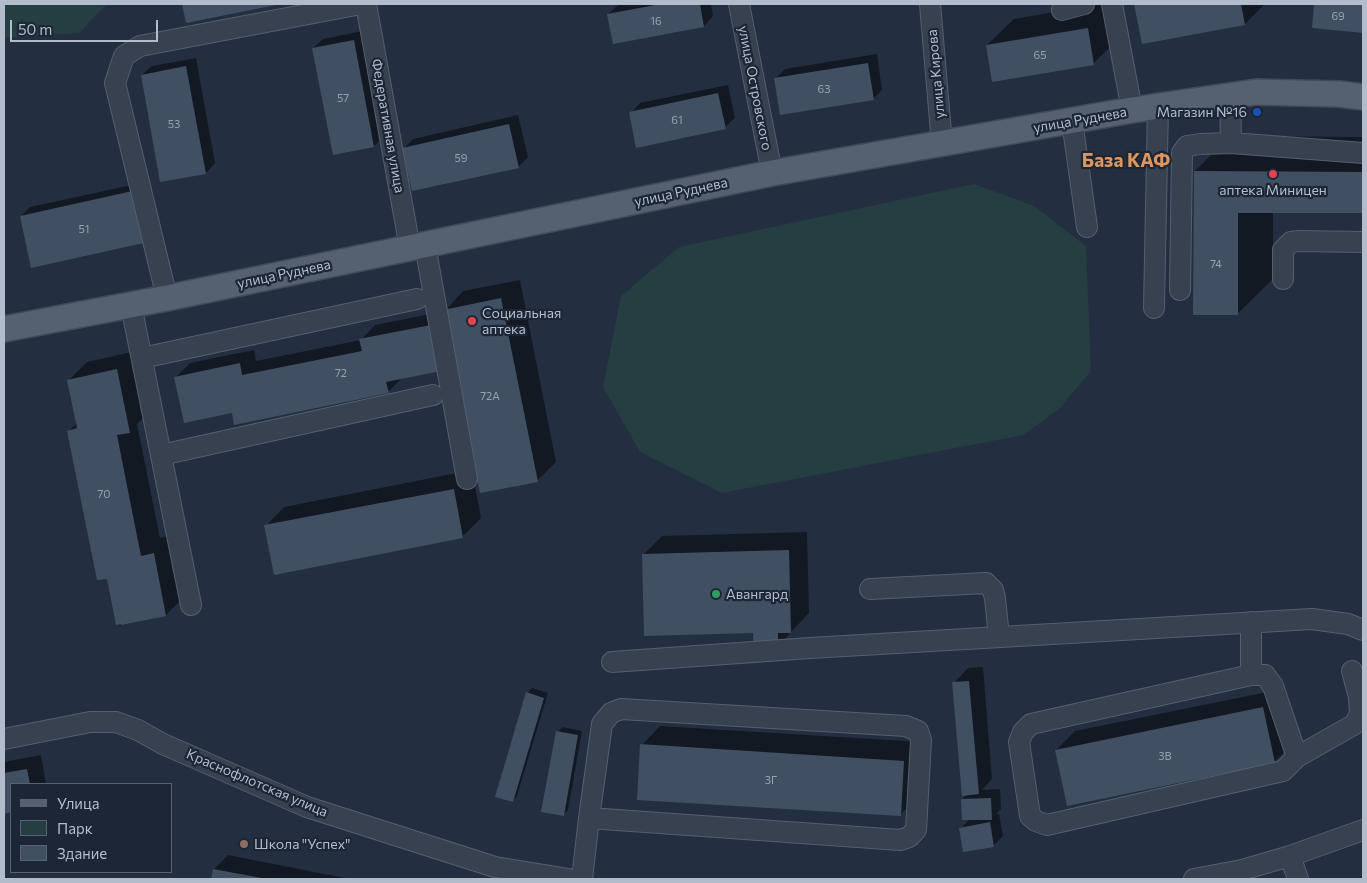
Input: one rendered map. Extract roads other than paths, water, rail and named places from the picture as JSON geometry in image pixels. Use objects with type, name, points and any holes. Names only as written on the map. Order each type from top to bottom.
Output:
[{"type":"main road","name":"улица Руднева","points":[[4,329],[168,298],[772,173],[1132,110],[1270,91],[1363,97]]},
{"type":"street","points":[[168,298],[115,83],[124,56],[140,46],[361,4]]},
{"type":"street","name":"Федеративная улица","points":[[366,4],[468,479]]},
{"type":"street","name":"улица Островского","points":[[739,4],[772,173]]},
{"type":"street","name":"улица Кирова","points":[[930,4],[942,144]]},
{"type":"street","points":[[1062,10],[1084,4]]},
{"type":"street","points":[[1112,4],[1132,110]]},
{"type":"street","points":[[1230,96],[1232,143]]},
{"type":"street","points":[[1154,308],[1158,106]]},
{"type":"street","points":[[1072,121],[1087,227]]},
{"type":"street","points":[[1180,290],[1182,153],[1187,146],[1232,143],[1363,153]]},
{"type":"street","points":[[1283,279],[1283,250],[1291,242],[1363,242]]},
{"type":"street","points":[[142,358],[417,299]]},
{"type":"street","points":[[131,305],[191,605]]},
{"type":"street","points":[[161,455],[434,395]]},
{"type":"street","points":[[870,589],[986,583],[993,590],[995,598],[998,637]]},
{"type":"street","points":[[612,662],[810,648],[1312,619],[1348,624],[1363,630]]},
{"type":"street","points":[[1251,622],[1251,675]]},
{"type":"street","points":[[1296,757],[1273,686],[1265,675],[1251,675],[1031,724],[1023,732],[1020,742],[1030,816],[1036,821],[1047,825],[1283,771],[1296,757],[1354,724],[1360,713],[1361,696],[1352,672]]},
{"type":"street","points":[[582,879],[589,818],[602,724],[611,713],[621,709],[906,726],[918,731],[921,740],[916,830],[909,837],[900,840],[589,818]]},
{"type":"street","name":"Краснофлотская улица","points":[[4,739],[90,722],[116,722],[138,730],[163,744],[307,807],[495,867],[562,879]]},
{"type":"street","points":[[1194,879],[1242,870],[1290,856],[1363,830]]},
{"type":"street","points":[[1290,856],[1298,879]]},
{"type":"place","name":"Магазин №16","points":[[1257,112]]},
{"type":"place","name":"аптека Миницен","points":[[1273,174]]},
{"type":"place","name":"Социальная аптека","points":[[472,321]]},
{"type":"place","name":"Авангард","points":[[716,594]]},
{"type":"place","name":"Школа \"Успех\"","points":[[244,844]]},
{"type":"district","name":"База КАФ","points":[[1126,161]]}]
